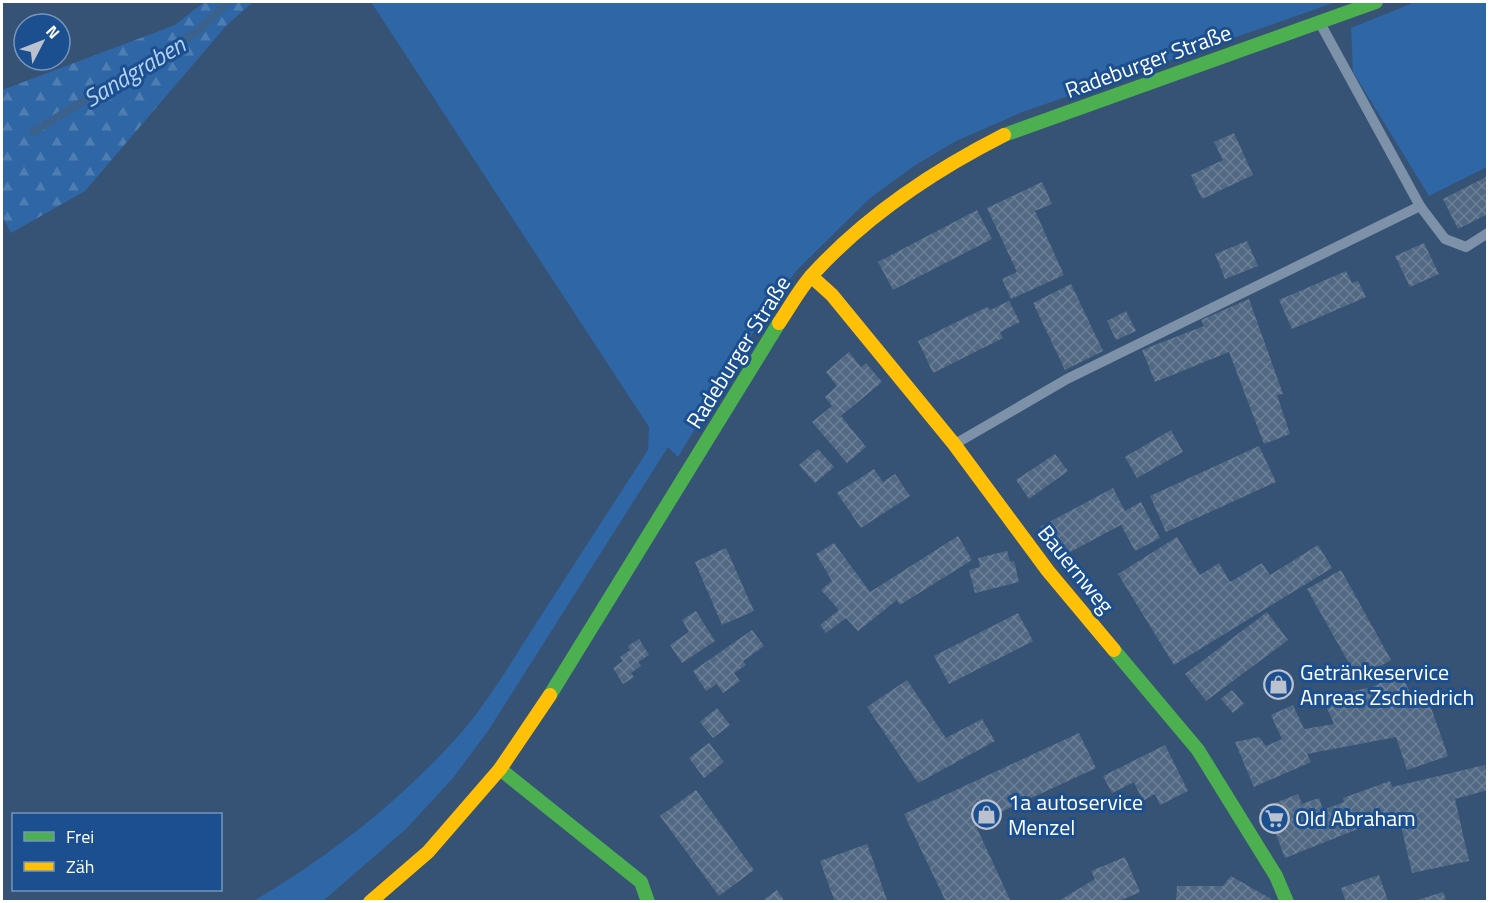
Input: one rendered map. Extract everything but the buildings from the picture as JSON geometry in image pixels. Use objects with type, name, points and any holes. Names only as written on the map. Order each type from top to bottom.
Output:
[{"type":"main road","name":"Radeburger Straße","points":[[370,902],[428,852],[500,769],[561,679],[756,356],[811,276],[843,243],[930,176],[1002,135],[1376,2]]},
{"type":"main road","name":"Bauernweg","points":[[811,276],[832,295],[954,444],[1048,571],[1198,750],[1276,876],[1287,902]]},
{"type":"main road","points":[[500,769],[641,882],[648,902]]},
{"type":"lane","points":[[1320,22],[1420,206],[1445,239],[1466,247],[1488,233]]},
{"type":"lane","points":[[954,444],[1067,378],[1420,206]]},
{"type":"green space","points":[[204,2],[253,2],[226,26],[85,191],[11,233],[2,216],[2,90],[50,72],[72,72],[72,64],[175,25]]},
{"type":"green space","points":[[371,2],[1336,2],[1020,113],[956,141],[914,166],[869,199],[797,270],[763,316],[678,457],[668,447],[488,731],[453,778],[406,829],[323,901],[252,902],[336,847],[388,805],[460,734],[481,708],[648,450],[649,427]]},
{"type":"green space","points":[[1415,2],[1487,2],[1487,167],[1429,196],[1353,72],[1351,28]]},
{"type":"waterway","name":"Sandgraben","points":[[33,132],[198,31],[228,2]]},
{"type":"traffic: fast","points":[[1004,135],[1376,2]]},
{"type":"traffic: fast","points":[[550,695],[779,323]]},
{"type":"traffic: fast","points":[[1114,650],[1198,750],[1276,876],[1287,902]]},
{"type":"traffic: fast","points":[[500,769],[641,882],[648,902]]},
{"type":"traffic: slow","points":[[779,323],[808,279],[856,233],[927,179],[1004,135]]},
{"type":"traffic: slow","points":[[811,276],[832,295],[954,444],[1048,571],[1114,650]]},
{"type":"traffic: slow","points":[[370,902],[428,852],[500,769],[550,695]]},
{"type":"place","name":"Getränkeservice Anreas Zschiedrich","points":[[1279,685]]},
{"type":"place","name":"1a autoservice Menzel","points":[[987,815]]},
{"type":"place","name":"Old Abraham","points":[[1274,818]]}]
